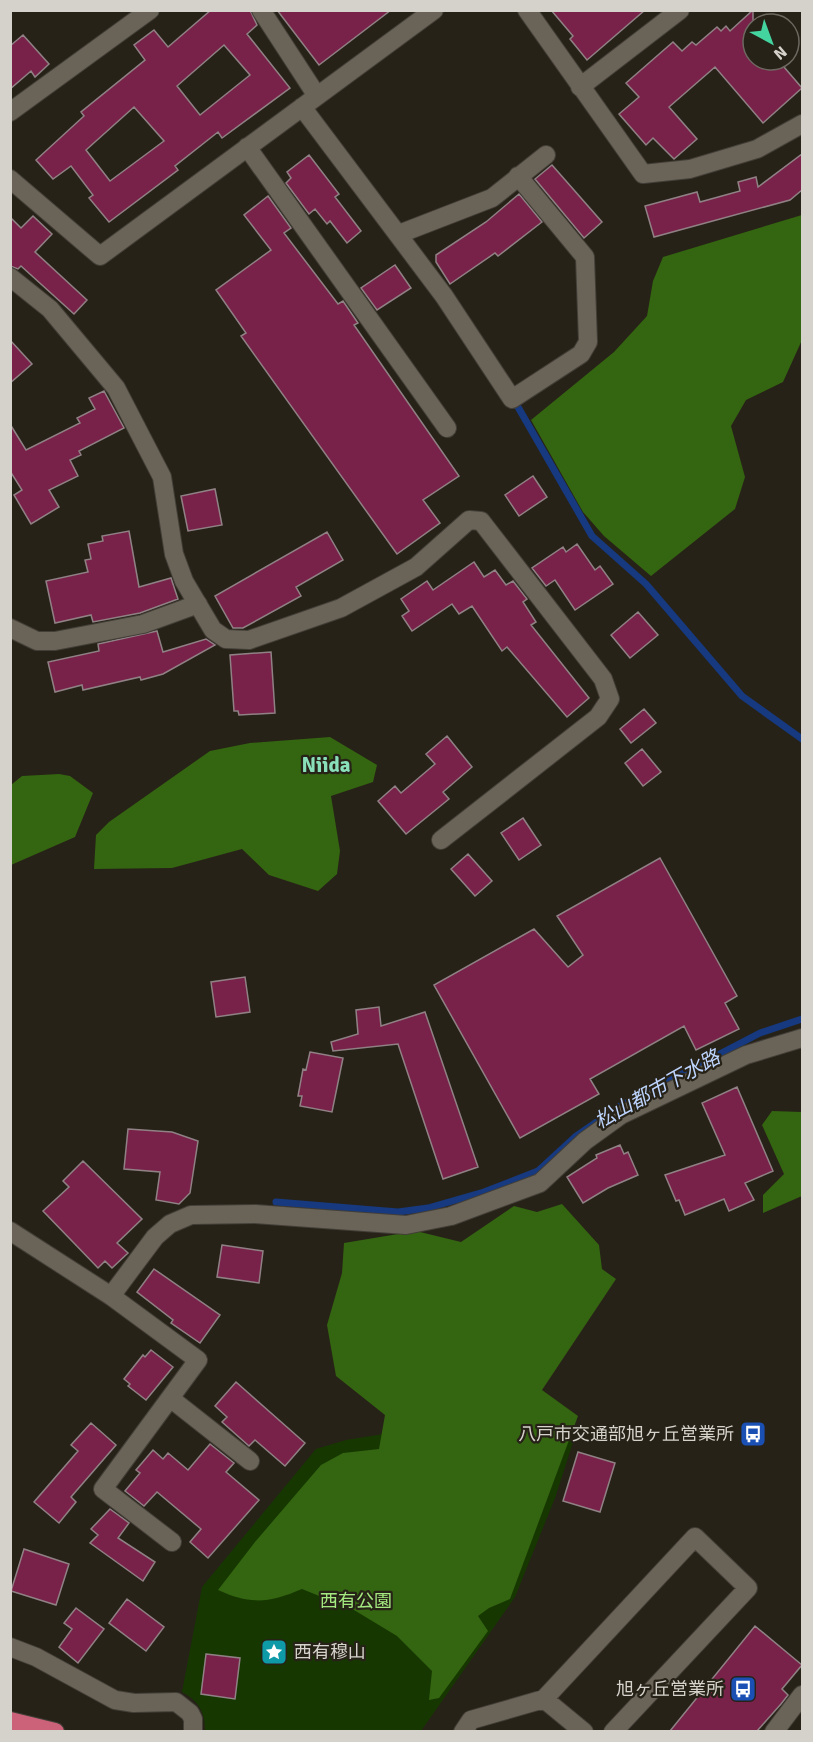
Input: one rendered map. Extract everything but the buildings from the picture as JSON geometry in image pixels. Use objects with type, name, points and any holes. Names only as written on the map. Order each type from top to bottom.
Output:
[{"type":"highway","points":[[10,1721],[55,1731]]},
{"type":"street","points":[[10,112],[150,10]]},
{"type":"street","points":[[261,10],[317,96]]},
{"type":"street","points":[[10,179],[100,256],[434,10]]},
{"type":"street","points":[[527,10],[643,174],[690,169],[757,149],[802,124]]},
{"type":"street","points":[[580,87],[680,10]]},
{"type":"street","points":[[302,107],[399,234],[512,399],[581,354],[588,342],[585,257],[518,176]]},
{"type":"street","points":[[247,147],[447,428]]},
{"type":"street","points":[[399,234],[492,198],[546,155]]},
{"type":"street","points":[[10,278],[50,309],[116,388],[162,477],[174,554],[184,581],[213,630],[226,639],[249,640],[341,608],[416,567],[469,520],[481,521],[603,680],[610,699],[598,717],[441,840]]},
{"type":"street","points":[[10,628],[37,641],[55,641],[143,624],[198,604]]},
{"type":"street","points":[[111,1296],[155,1237],[170,1224],[190,1215],[255,1214],[406,1225],[451,1216],[540,1183],[585,1141],[621,1115],[746,1055],[802,1038]]},
{"type":"street","points":[[10,1231],[111,1296],[198,1360],[103,1489],[172,1542]]},
{"type":"street","points":[[170,1398],[250,1461]]},
{"type":"street","points":[[463,1731],[471,1720],[544,1699],[695,1537],[748,1588],[614,1731]]},
{"type":"street","points":[[10,1647],[36,1657],[116,1700],[134,1703],[176,1702],[190,1713],[193,1719],[193,1731]]},
{"type":"street","points":[[774,1731],[802,1695]]},
{"type":"street","points":[[544,1699],[584,1731]]},
{"type":"green space","points":[[802,215],[802,340],[783,382],[746,400],[731,426],[745,477],[735,509],[651,576],[604,536],[583,512],[531,420],[614,352],[647,316],[653,281],[663,257]]},
{"type":"green space","points":[[330,737],[377,765],[373,782],[331,796],[340,851],[337,874],[318,891],[269,875],[242,849],[172,868],[94,869],[96,835],[109,822],[210,751],[250,743]]},
{"type":"green space","points":[[59,774],[70,776],[93,793],[75,837],[11,865],[11,785],[22,776]]},
{"type":"green space","points":[[772,1111],[802,1112],[802,1196],[763,1213],[763,1195],[784,1174],[762,1125]]},
{"type":"green space","points":[[562,1204],[599,1245],[602,1269],[616,1279],[542,1390],[578,1416],[510,1599],[489,1608],[478,1616],[488,1631],[439,1698],[429,1700],[432,1671],[397,1636],[354,1610],[302,1589],[280,1597],[260,1600],[240,1598],[218,1590],[255,1542],[321,1465],[343,1453],[379,1449],[385,1415],[336,1376],[327,1325],[342,1273],[344,1243],[416,1231],[461,1242],[514,1206],[537,1212]]},
{"type":"green space","name":"西有公園","points":[[546,1415],[574,1439],[555,1498],[515,1597],[421,1731],[205,1731],[200,1708],[193,1699],[182,1692],[202,1587],[316,1449],[346,1440],[414,1429]]},
{"type":"waterway","points":[[518,407],[592,536],[646,584],[742,696],[802,739]]},
{"type":"waterway","name":"松山都市下水路","points":[[276,1202],[398,1212],[428,1208],[484,1192],[538,1171],[575,1137],[620,1106],[760,1033],[802,1019]]},
{"type":"place","name":"八戸市交通部旭ヶ丘営業所","points":[[753,1434]]},
{"type":"place","name":"西有穆山","points":[[274,1652]]},
{"type":"place","name":"旭ヶ丘営業所","points":[[743,1689]]},
{"type":"district","name":"Niida","points":[[326,765]]}]
